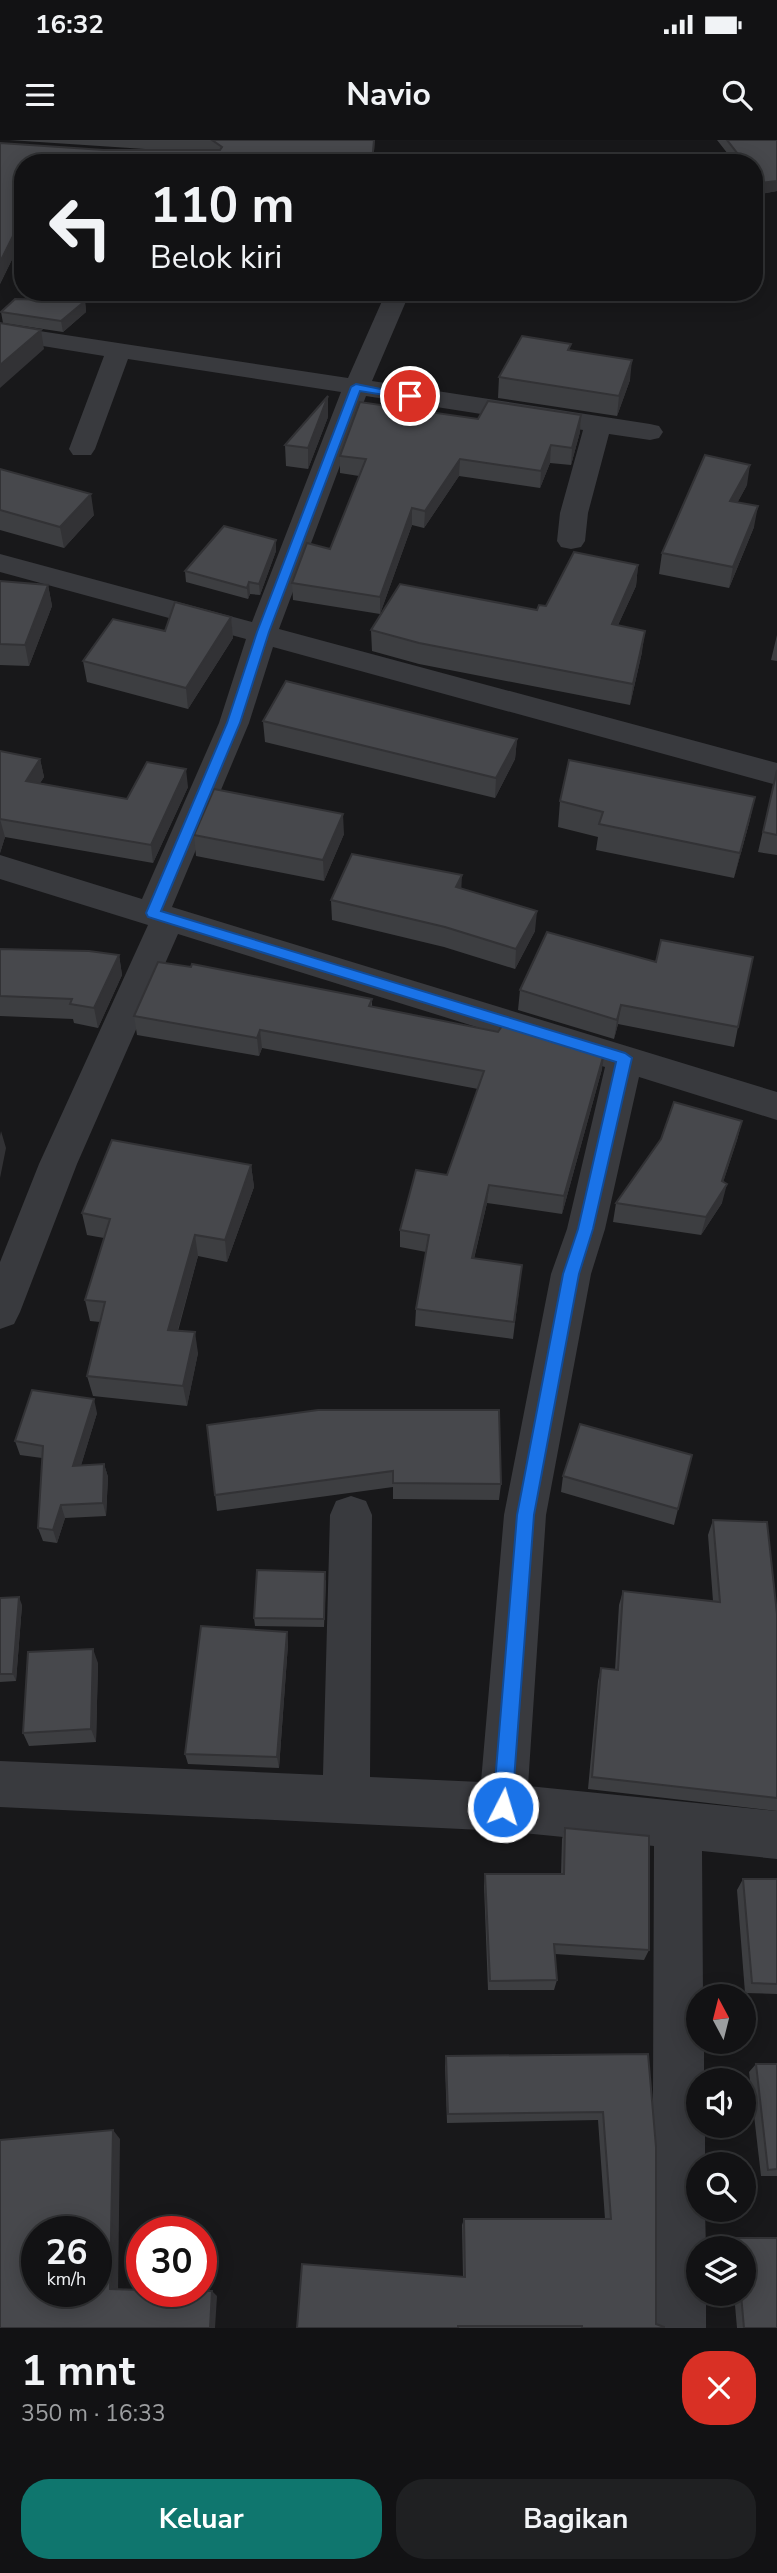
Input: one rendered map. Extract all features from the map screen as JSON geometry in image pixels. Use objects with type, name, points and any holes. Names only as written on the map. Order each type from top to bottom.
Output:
[{"type":"street","points":[[0,1312],[160,916],[234,723],[263,632],[356,387],[394,301]]},
{"type":"street","points":[[0,332],[650,432]]},
{"type":"street","points":[[82,449],[118,351]]},
{"type":"street","points":[[571,541],[574,513],[598,424]]},
{"type":"street","points":[[0,563],[263,632],[777,774]]},
{"type":"street","points":[[0,867],[777,1106]]},
{"type":"street","points":[[503,1807],[526,1515],[571,1274],[586,1229],[625,1058]]},
{"type":"street","points":[[346,1799],[351,1515]]},
{"type":"street","points":[[0,1784],[503,1807],[678,1827],[777,1835]]},
{"type":"street","points":[[678,1827],[679,2328]]},
{"type":"building","points":[[212,140],[374,140],[373,154],[14,154],[14,234],[0,262],[0,143],[104,150],[220,150],[222,147]]},
{"type":"building","points":[[727,140],[777,140],[777,181],[763,183],[763,154],[738,154]]},
{"type":"building","points":[[14,300],[85,301],[61,321],[1,312]]},
{"type":"building","points":[[0,323],[41,330],[0,365]]},
{"type":"building","points":[[522,336],[571,344],[568,350],[632,360],[619,396],[499,377]]},
{"type":"building","points":[[328,396],[308,448],[285,445]]},
{"type":"building","points":[[488,401],[581,415],[572,448],[551,445],[541,471],[460,459],[425,511],[412,508],[380,597],[292,583],[307,543],[330,549],[366,459],[340,456],[360,402],[478,419]]},
{"type":"building","points":[[705,455],[750,465],[730,501],[758,506],[733,567],[662,553]]},
{"type":"building","points":[[0,469],[91,494],[60,527],[0,510]]},
{"type":"building","points":[[224,526],[276,540],[259,584],[249,582],[247,588],[185,571]]},
{"type":"building","points":[[574,552],[638,565],[612,624],[645,631],[633,684],[419,643],[371,630],[400,584],[537,610],[539,605],[546,606]]},
{"type":"building","points":[[0,581],[48,585],[25,645],[0,644]]},
{"type":"building","points":[[175,602],[231,617],[186,688],[83,661],[113,619],[165,631]]},
{"type":"building","points":[[286,681],[517,739],[496,778],[263,721]]},
{"type":"building","points":[[0,751],[40,759],[26,781],[127,799],[147,762],[186,769],[151,845],[0,819]]},
{"type":"building","points":[[569,760],[755,797],[740,853],[599,824],[603,812],[560,801]]},
{"type":"building","points":[[777,770],[777,835],[763,832]]},
{"type":"building","points":[[214,789],[343,814],[323,860],[194,835]]},
{"type":"building","points":[[352,854],[462,875],[456,887],[537,911],[516,949],[445,927],[331,900]]},
{"type":"building","points":[[547,932],[656,962],[661,940],[753,957],[738,1027],[621,1005],[617,1020],[520,990]]},
{"type":"building","points":[[0,949],[89,951],[119,955],[94,1008],[70,1004],[72,999],[0,996]]},
{"type":"building","points":[[158,962],[191,967],[192,964],[372,999],[369,1006],[498,1032],[506,1020],[605,1050],[564,1196],[489,1185],[472,1258],[522,1265],[514,1322],[416,1309],[429,1235],[400,1230],[416,1170],[447,1175],[484,1071],[260,1030],[257,1038],[134,1016]]},
{"type":"building","points":[[674,1102],[742,1121],[722,1181],[727,1184],[706,1217],[616,1203],[661,1139]]},
{"type":"building","points":[[112,1140],[251,1165],[225,1240],[195,1235],[168,1330],[195,1332],[183,1386],[87,1376],[105,1302],[85,1300],[110,1219],[82,1213]]},
{"type":"building","points":[[32,1390],[94,1399],[73,1466],[104,1464],[103,1503],[61,1505],[53,1530],[38,1528],[43,1446],[15,1441]]},
{"type":"building","points":[[318,1410],[499,1410],[501,1484],[393,1483],[393,1471],[215,1495],[207,1425]]},
{"type":"building","points":[[580,1424],[692,1455],[678,1509],[563,1476]]},
{"type":"building","points":[[713,1520],[767,1522],[777,1614],[777,1798],[592,1777],[601,1668],[618,1670],[623,1591],[720,1602]]},
{"type":"building","points":[[257,1570],[325,1572],[324,1619],[254,1618]]},
{"type":"building","points":[[19,1597],[13,1674],[0,1674],[0,1598]]},
{"type":"building","points":[[201,1626],[287,1632],[277,1757],[185,1754]]},
{"type":"building","points":[[93,1649],[91,1729],[23,1733],[28,1652]]},
{"type":"building","points":[[565,1828],[649,1836],[649,1950],[554,1944],[557,1980],[490,1981],[485,1874],[564,1874]]},
{"type":"building","points":[[743,1879],[777,1879],[777,1984],[752,1983]]},
{"type":"building","points":[[648,2054],[656,2147],[656,2324],[664,2328],[297,2328],[302,2264],[465,2277],[464,2219],[611,2219],[603,2112],[448,2114],[446,2056]]},
{"type":"building","points":[[756,2064],[777,2064],[777,2169],[768,2170]]},
{"type":"building","points":[[113,2130],[111,2216],[21,2216],[21,2307],[112,2307],[112,2289],[126,2290],[126,2307],[211,2307],[210,2328],[0,2328],[0,2140]]},
{"type":"building","points":[[756,2238],[777,2238],[777,2328],[744,2328],[742,2306],[756,2306]]},
{"type":"route","points":[[410,396],[356,387],[263,632],[234,723],[153,913],[625,1058],[586,1229],[571,1274],[526,1515],[503,1807]]}]
